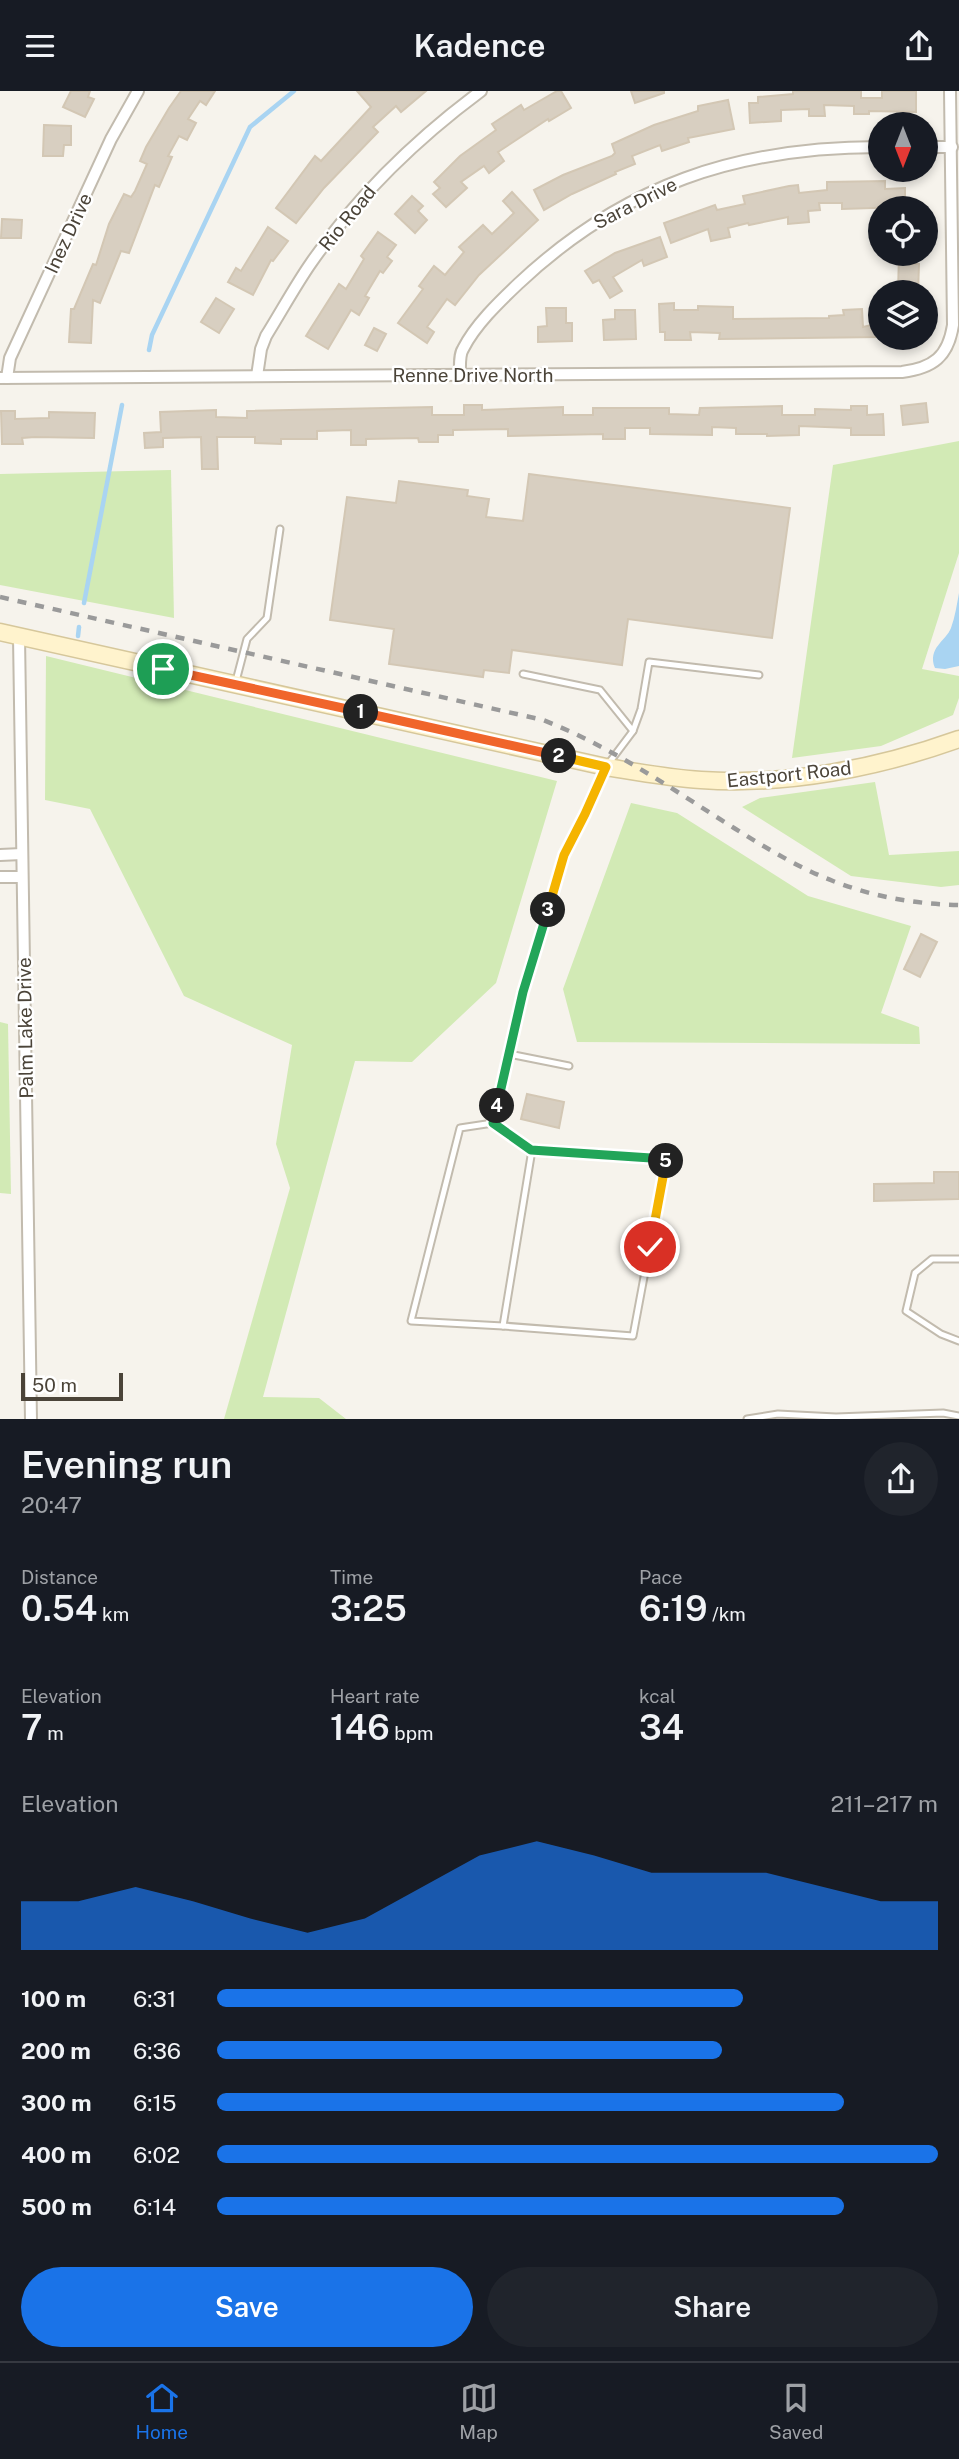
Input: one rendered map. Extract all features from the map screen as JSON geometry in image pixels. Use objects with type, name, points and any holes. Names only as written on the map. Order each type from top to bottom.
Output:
[{"type":"street","name":"Inez Drive","points":[[4,378],[10,358],[111,139],[138,91]]},
{"type":"street","name":"Rio Road","points":[[257,376],[266,336],[311,263],[357,203],[419,139],[481,91]]},
{"type":"street","points":[[950,91],[956,188]]},
{"type":"street","points":[[938,147],[952,147]]},
{"type":"street","name":"Sara Drive","points":[[460,375],[461,351],[509,292],[538,265],[605,216],[683,178],[723,165],[796,151],[868,148]]},
{"type":"street","name":"Renne Drive North","points":[[4,378],[918,370],[931,365],[941,356],[951,338],[956,188]]},
{"type":"street","name":"Eastport Road","points":[[0,632],[606,767],[700,780],[773,779],[852,768],[959,739]]},
{"type":"street","name":"Palm Lake Drive","points":[[19,637],[31,1419]]},
{"type":"street","points":[[0,855],[22,855]]},
{"type":"street","points":[[0,877],[22,877]]},
{"type":"lane","points":[[236,684],[247,639],[267,618],[280,529]]},
{"type":"lane","points":[[493,1123],[523,992],[564,855],[606,767],[632,731],[641,709],[649,662],[759,675]]},
{"type":"lane","points":[[523,674],[600,690],[632,731]]},
{"type":"lane","points":[[509,1054],[569,1066]]},
{"type":"lane","points":[[493,1123],[531,1150],[666,1159],[633,1336],[411,1321],[460,1128],[493,1123]]},
{"type":"lane","points":[[503,1326],[531,1150]]},
{"type":"lane","points":[[959,1258],[932,1259],[915,1273],[906,1311],[941,1334],[959,1341]]},
{"type":"lane","points":[[747,1419],[778,1414],[836,1417],[943,1413],[959,1416]]},
{"type":"green space","points":[[959,441],[959,553],[922,669],[959,676],[959,698],[953,715],[881,746],[792,758],[833,465]]},
{"type":"green space","points":[[171,470],[174,618],[0,585],[0,474]]},
{"type":"green space","points":[[46,656],[557,781],[496,983],[412,1062],[355,1061],[263,1397],[319,1398],[346,1419],[224,1419],[290,1188],[276,1144],[292,1045],[184,996],[90,809],[45,800]]},
{"type":"green space","points":[[875,782],[889,855],[959,851],[959,885],[941,887],[851,876],[742,807],[760,798]]},
{"type":"green space","points":[[631,803],[677,813],[808,896],[911,926],[881,1013],[919,1027],[920,1044],[577,1042],[563,989]]},
{"type":"green space","points":[[0,1022],[8,1024],[11,1194],[0,1193]]},
{"type":"water","points":[[959,593],[959,666],[935,668],[933,655],[949,633]]},
{"type":"building","points":[[71,91],[90,91],[88,97],[94,99],[85,117],[63,107]]},
{"type":"building","points":[[181,91],[215,91],[206,105],[200,101],[188,119],[196,123],[187,140],[179,136],[168,156],[172,157],[159,187],[155,185],[129,253],[121,251],[100,303],[93,300],[91,343],[69,342],[71,309],[74,309],[93,264],[96,265],[109,224],[124,194],[131,197],[135,191],[147,164],[140,161],[146,147]]},
{"type":"building","points":[[357,91],[426,91],[401,112],[396,106],[373,127],[378,132],[324,188],[296,223],[276,208],[315,156],[321,161],[371,107]]},
{"type":"building","points":[[561,91],[571,108],[549,121],[548,119],[498,152],[504,161],[489,173],[484,166],[461,182],[467,188],[446,207],[433,194],[440,188],[434,182],[460,156],[496,130],[492,124],[521,105],[524,110]]},
{"type":"building","points":[[631,91],[664,91],[664,93],[635,103]]},
{"type":"building","points":[[793,91],[861,91],[861,98],[882,98],[882,91],[916,91],[916,112],[869,111],[868,114],[854,114],[854,106],[824,105],[825,116],[809,116],[809,109],[781,110],[781,121],[750,123],[749,103],[758,103],[758,97],[793,94]]},
{"type":"building","points":[[728,100],[734,129],[688,138],[689,142],[662,151],[660,145],[632,156],[635,164],[544,210],[534,190],[563,175],[612,156],[615,153],[612,144],[654,125],[698,111],[698,106]]},
{"type":"building","points":[[44,125],[71,126],[71,145],[64,145],[63,156],[43,156]]},
{"type":"building","points":[[827,182],[885,182],[885,189],[905,188],[905,196],[868,196],[868,208],[842,209],[842,203],[819,203],[820,210],[808,211],[809,222],[788,224],[788,217],[749,225],[748,223],[728,228],[730,237],[711,241],[708,229],[671,243],[664,223],[715,205],[717,210],[745,204],[743,196],[789,186],[798,185],[799,193],[827,190]]},
{"type":"building","points":[[512,192],[538,220],[479,275],[455,305],[447,299],[427,327],[434,332],[427,343],[398,323],[423,289],[419,286],[434,266],[445,275],[464,252],[459,247],[483,225],[492,234],[514,213],[503,201]]},
{"type":"building","points":[[412,196],[423,206],[418,211],[427,220],[415,233],[395,214]]},
{"type":"building","points":[[2,219],[22,220],[21,238],[1,238]]},
{"type":"building","points":[[268,227],[288,241],[273,261],[271,260],[253,295],[228,282],[236,268],[241,271]]},
{"type":"building","points":[[378,232],[396,245],[387,257],[392,261],[383,273],[380,271],[365,296],[369,298],[359,315],[351,310],[328,349],[306,336],[339,284],[346,289],[364,259],[361,256]]},
{"type":"building","points":[[660,237],[667,257],[644,266],[642,260],[613,277],[622,291],[610,298],[599,280],[593,283],[585,271],[615,253]]},
{"type":"building","points":[[899,266],[919,266],[918,280],[898,280]]},
{"type":"building","points":[[216,298],[234,309],[219,333],[201,322]]},
{"type":"building","points":[[674,303],[674,310],[698,310],[698,306],[733,307],[733,319],[829,318],[844,315],[843,310],[862,309],[863,327],[868,326],[868,337],[719,339],[720,333],[690,332],[691,340],[665,340],[665,332],[660,332],[659,304]]},
{"type":"building","points":[[546,308],[566,308],[566,323],[572,323],[572,341],[538,342],[538,327],[547,326]]},
{"type":"building","points":[[615,310],[635,310],[636,339],[604,340],[603,320],[615,319]]},
{"type":"building","points":[[374,328],[386,334],[377,351],[365,345]]},
{"type":"building","points":[[926,403],[928,422],[903,425],[901,406]]},
{"type":"building","points":[[464,405],[482,405],[482,410],[563,407],[563,415],[593,415],[593,408],[669,408],[669,414],[699,415],[700,408],[782,406],[782,415],[815,415],[815,409],[851,410],[851,406],[867,406],[867,415],[883,414],[884,435],[851,435],[851,428],[799,426],[799,435],[767,436],[736,434],[736,428],[712,427],[712,435],[650,434],[650,428],[625,428],[625,439],[603,439],[603,434],[508,436],[508,429],[453,430],[453,435],[438,435],[438,442],[419,442],[418,438],[366,439],[366,445],[351,445],[351,430],[317,431],[317,439],[281,439],[281,444],[255,443],[255,437],[217,437],[218,469],[202,469],[201,437],[163,438],[163,447],[145,448],[144,433],[161,432],[160,412],[216,410],[216,417],[247,418],[247,411],[432,407],[432,415],[464,415]]},
{"type":"building","points":[[1,411],[15,411],[15,419],[49,418],[49,412],[95,413],[94,438],[35,437],[22,438],[23,444],[2,444]]},
{"type":"building","points":[[529,474],[790,508],[772,638],[628,619],[622,665],[512,650],[509,673],[484,670],[483,677],[389,664],[394,629],[330,620],[347,497],[396,503],[399,481],[468,490],[467,496],[489,499],[486,517],[523,521]]},
{"type":"building","points":[[921,934],[937,942],[920,977],[904,969]]},
{"type":"building","points":[[527,1094],[564,1102],[559,1128],[521,1119]]},
{"type":"building","points":[[934,1172],[959,1172],[959,1199],[874,1201],[874,1184],[934,1183]]},
{"type":"waterway","points":[[149,350],[152,335],[250,127],[294,91]]},
{"type":"waterway","points":[[84,603],[122,405]]},
{"type":"waterway","points":[[78,636],[79,627]]},
{"type":"railway","points":[[0,597],[543,720],[617,756],[770,850],[820,876],[879,895],[959,905]]},
{"type":"route","points":[[163,669],[606,767],[564,855],[523,992],[493,1123],[531,1150],[666,1159],[650,1247]]}]
